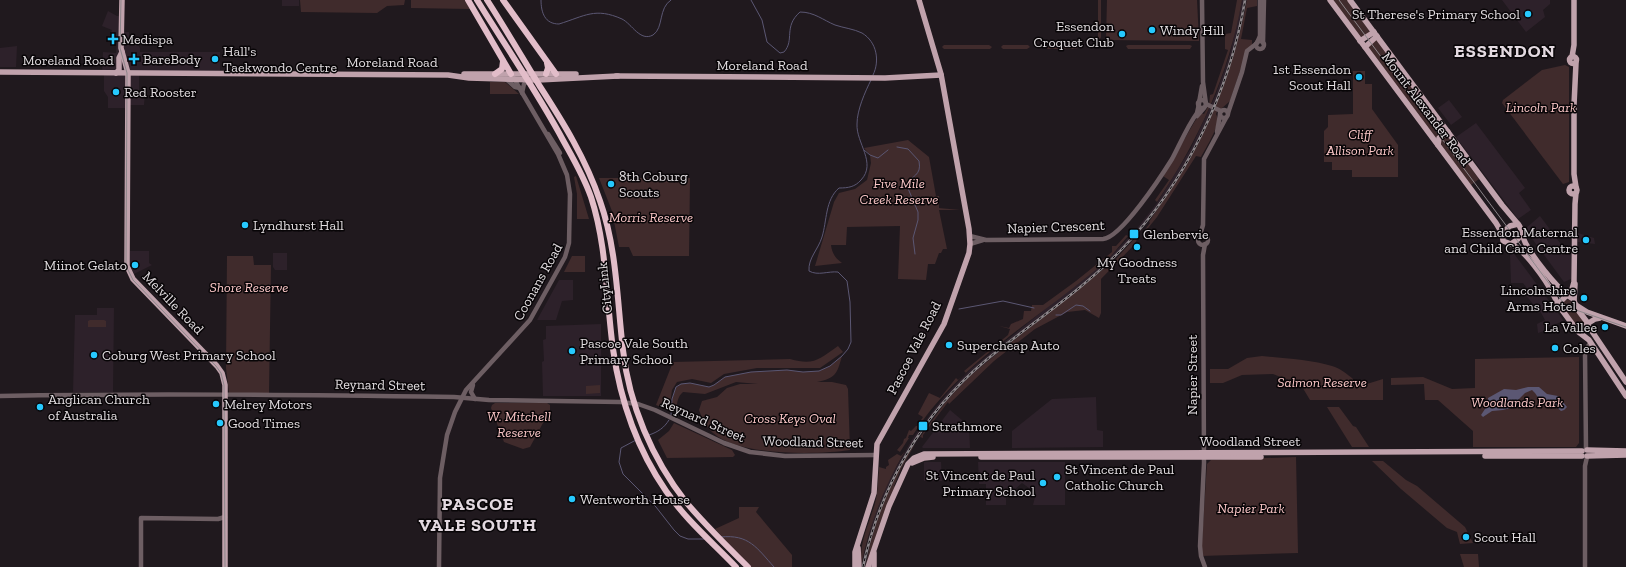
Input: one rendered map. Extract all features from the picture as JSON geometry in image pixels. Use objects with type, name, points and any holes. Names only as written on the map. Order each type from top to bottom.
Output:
[{"type":"highway","points":[[468,0],[503,61],[515,77]]},
{"type":"highway","name":"CityLink","points":[[477,0],[550,116],[576,163],[590,195],[601,237],[613,348],[619,386],[629,418],[649,463],[667,492],[699,530],[736,567]]},
{"type":"highway","name":"CityLink","points":[[487,0],[562,120],[584,162],[600,200],[614,256],[626,369],[633,397],[648,440],[675,486],[692,509],[748,567]]},
{"type":"highway","points":[[503,0],[556,74]]},
{"type":"highway","points":[[544,58],[548,65],[545,76]]},
{"type":"highway","points":[[494,74],[502,69],[503,61]]},
{"type":"highway","points":[[715,546],[729,567]]},
{"type":"main road","name":"Melville Road","points":[[122,0],[122,52],[128,73],[126,262],[133,279],[220,369],[225,381],[225,567]]},
{"type":"main road","name":"Pascoe Vale Road","points":[[855,567],[858,544],[873,498],[876,455],[879,440],[944,324],[966,263],[970,244],[970,236],[940,78],[919,0]]},
{"type":"main road","name":"Mount Alexander Road","points":[[1330,0],[1502,233]]},
{"type":"main road","name":"Mount Alexander Road","points":[[1350,0],[1502,205],[1518,224]]},
{"type":"main road","points":[[1562,311],[1561,301],[1572,290],[1574,282],[1574,0]]},
{"type":"main road","points":[[1360,41],[1375,34]]},
{"type":"main road","points":[[1365,47],[1375,34]]},
{"type":"main road","points":[[116,73],[119,70],[119,58],[122,52]]},
{"type":"main road","name":"Moreland Road","points":[[0,72],[494,74],[530,80],[538,80],[545,76],[556,74],[618,76]]},
{"type":"main road","name":"Moreland Road","points":[[448,75],[469,78],[506,79],[515,77],[545,76],[940,78]]},
{"type":"main road","points":[[1438,145],[1439,139],[1448,132]]},
{"type":"main road","points":[[1626,326],[1586,312],[1575,303],[1553,282],[1528,248],[1518,224],[1510,226],[1502,233],[1504,242],[1519,249],[1527,257],[1552,291],[1562,311],[1574,328],[1587,337],[1591,342],[1626,396]]},
{"type":"main road","points":[[1511,244],[1522,232]]},
{"type":"main road","points":[[1574,282],[1576,289],[1575,303],[1626,382]]},
{"type":"main road","points":[[1574,328],[1580,330],[1595,318],[1600,318]]},
{"type":"main road","name":"Woodland Street","points":[[874,547],[906,470],[919,457],[1585,453],[1626,451]]},
{"type":"main road","name":"Woodland Street","points":[[1585,453],[1626,455]]},
{"type":"main road","points":[[868,567],[874,547]]},
{"type":"main road","points":[[874,547],[874,567]]},
{"type":"main road","name":"Pascoe Vale Road","points":[[857,552],[859,567]]},
{"type":"street","points":[[1203,0],[1203,82],[1202,96],[1199,104],[1200,108],[1206,106],[1219,112],[1221,118],[1227,116]]},
{"type":"street","points":[[1260,0],[1262,8]]},
{"type":"street","points":[[1246,55],[1252,50],[1264,47],[1262,8],[1264,0]]},
{"type":"street","points":[[1260,49],[1257,48],[1257,44],[1262,30]]},
{"type":"street","points":[[1203,235],[1198,240],[1203,244],[1208,240],[1203,235],[1204,159],[1227,116],[1248,50],[1260,41],[1263,43]]},
{"type":"street","name":"Coonans Road","points":[[439,567],[439,488],[441,469],[447,436],[461,398],[474,382],[530,323],[558,275],[571,248],[572,193],[568,172],[555,144],[533,111],[515,77]]},
{"type":"street","points":[[506,79],[515,87],[522,89],[530,80]]},
{"type":"street","points":[[1202,96],[1206,106]]},
{"type":"street","points":[[1216,136],[1219,112],[1233,99]]},
{"type":"street","name":"Napier Crescent","points":[[970,244],[986,240],[1108,239],[1127,221],[1152,189],[1171,160],[1197,113],[1199,104]]},
{"type":"street","name":"Napier Crescent","points":[[1189,127],[1206,106]]},
{"type":"street","name":"Napier Crescent","points":[[970,236],[986,240]]},
{"type":"street","name":"Napier Street","points":[[1203,244],[1204,455],[1200,551],[1205,567]]},
{"type":"street","points":[[1585,567],[1585,353],[1591,342]]},
{"type":"street","points":[[474,382],[471,392],[475,399]]},
{"type":"street","name":"Reynard Street","points":[[0,396],[113,394],[611,401],[646,407],[734,447],[750,452]]},
{"type":"street","name":"Woodland Street","points":[[750,452],[785,456],[876,455]]},
{"type":"street","points":[[141,567],[141,518],[225,519]]},
{"type":"shaded area","points":[[282,0],[299,0],[299,6],[282,6]]},
{"type":"shaded area","points":[[1242,0],[1247,0],[1236,48],[1216,104],[1190,157],[1160,205],[1114,259],[970,376],[942,404],[919,434],[899,469],[877,518],[865,567],[861,567],[873,519],[889,480],[913,438],[949,391],[972,368],[1111,256],[1135,231],[1157,203],[1191,148],[1216,94],[1230,54]]},
{"type":"shaded area","name":"St Therese's Primary School","points":[[1502,0],[1550,0],[1550,4],[1543,10],[1545,17],[1526,32]]},
{"type":"shaded area","points":[[108,11],[117,16],[123,16],[123,32],[129,32],[129,40],[135,40],[140,48],[140,52],[220,52],[220,72],[139,72],[139,92],[145,93],[144,105],[129,105],[129,108],[108,108],[108,97],[104,91],[104,74],[102,74],[103,52],[116,53],[117,41],[108,40],[112,30],[102,26]]},
{"type":"shaded area","points":[[17,46],[16,67],[0,67],[0,48]]},
{"type":"shaded area","points":[[1449,100],[1462,117],[1451,125],[1438,108]]},
{"type":"shaded area","points":[[1476,123],[1525,188],[1519,193],[1531,210],[1518,219],[1456,137]]},
{"type":"shaded area","points":[[1540,216],[1563,247],[1571,245],[1571,279],[1564,282],[1525,229]]},
{"type":"shaded area","name":"Essendon Maternal and Child Care Centre","points":[[1578,233],[1594,238],[1595,244],[1578,242]]},
{"type":"shaded area","points":[[130,251],[149,251],[149,263],[152,265],[134,274],[130,265]]},
{"type":"shaded area","points":[[1512,252],[1564,321],[1544,328],[1544,331],[1538,333],[1537,324],[1545,320],[1540,311],[1534,311],[1533,304],[1525,294],[1529,291],[1523,283],[1511,283],[1510,254]]},
{"type":"shaded area","points":[[273,253],[287,253],[287,270],[275,270],[273,267]]},
{"type":"shaded area","points":[[559,280],[573,280],[573,300],[562,301],[556,320],[537,320]]},
{"type":"shaded area","name":"Coburg West Primary School","points":[[97,308],[114,308],[113,392],[73,392],[75,315],[97,315]]},
{"type":"shaded area","name":"Pascoe Vale South Primary School","points":[[601,324],[601,396],[543,396],[542,362],[544,361],[543,340],[546,339],[546,326]]},
{"type":"shaded area","points":[[1528,387],[1539,387],[1547,394],[1558,396],[1567,407],[1561,411],[1550,401],[1539,399],[1532,390],[1525,393],[1510,408],[1492,411],[1483,417],[1481,415],[1487,406],[1488,398],[1504,389],[1516,390]]},
{"type":"shaded area","points":[[1096,397],[1097,430],[1103,431],[1103,447],[1012,448],[1012,431],[1052,399]]},
{"type":"shaded area","points":[[950,410],[969,426],[970,448],[923,448],[922,447]]},
{"type":"shaded area","points":[[924,462],[941,462],[942,481],[924,481]]},
{"type":"shaded area","name":"St Vincent de Paul Primary School","points":[[978,462],[1065,462],[1065,505],[1033,505],[1036,493],[1022,483],[1006,497],[1006,505],[986,505],[986,484],[979,484]]},
{"type":"green space","points":[[300,0],[405,0],[404,5],[387,6],[377,13],[301,12]]},
{"type":"green space","points":[[411,0],[465,0],[470,9],[411,8]]},
{"type":"green space","points":[[1098,0],[1101,0],[1100,39],[1098,37]]},
{"type":"green space","name":"Windy Hill","points":[[1107,0],[1197,0],[1199,41],[1106,40]]},
{"type":"green space","points":[[1237,0],[1242,0],[1236,27],[1229,54],[1210,106],[1186,155],[1157,202],[1155,200],[1169,180],[1163,176],[1195,121],[1201,113],[1204,114],[1209,105],[1210,95],[1213,94],[1228,50],[1225,49],[1225,34],[1231,33]]},
{"type":"green space","points":[[1247,0],[1257,0],[1257,6],[1247,8],[1241,39],[1252,40],[1252,45],[1241,68],[1230,101],[1221,109],[1218,109],[1216,114],[1217,124],[1210,142],[1201,157],[1196,156],[1157,217],[1144,233],[1150,223],[1149,222],[1182,169],[1210,116],[1232,61]]},
{"type":"green space","points":[[1332,0],[1348,0],[1371,32],[1361,38]]},
{"type":"green space","points":[[1377,39],[1445,131],[1435,138],[1367,47]]},
{"type":"green space","points":[[944,45],[989,45],[992,47],[990,49],[944,49],[942,47]]},
{"type":"green space","points":[[1003,45],[1028,45],[1030,47],[1027,49],[1003,49],[1001,47]]},
{"type":"green space","points":[[1046,45],[1076,45],[1078,47],[1076,49],[1047,49]]},
{"type":"green space","points":[[1126,46],[1192,46],[1190,49],[1128,49]]},
{"type":"green space","name":"Lincoln Park","points":[[1565,65],[1569,67],[1569,182],[1563,184],[1502,103],[1503,100],[1542,70]]},
{"type":"green space","name":"Cliff Allison Park","points":[[1353,71],[1365,71],[1365,84],[1372,84],[1372,109],[1398,145],[1398,177],[1352,177],[1352,170],[1332,170],[1332,162],[1324,162],[1324,131],[1328,127],[1328,115],[1353,114]]},
{"type":"green space","points":[[490,82],[505,82],[519,94],[490,94]]},
{"type":"green space","points":[[1447,135],[1479,179],[1471,185],[1453,163],[1439,141]]},
{"type":"green space","name":"Five Mile Creek Reserve","points":[[908,140],[929,157],[936,196],[939,196],[939,208],[960,210],[939,210],[947,249],[943,249],[941,253],[939,253],[935,264],[928,264],[926,280],[898,279],[900,226],[847,227],[846,245],[831,245],[834,255],[842,263],[815,266],[834,202],[839,193],[855,189],[867,180],[871,163],[870,155],[864,148]]},
{"type":"green space","points":[[576,176],[589,219],[577,219],[577,194],[574,177]]},
{"type":"green space","name":"Morris Reserve","points":[[599,178],[690,178],[689,256],[633,256],[629,247],[619,247],[612,211]]},
{"type":"green space","points":[[1126,235],[1128,236],[1111,256],[1074,288],[998,345],[966,373],[964,371],[1008,335],[1010,329],[999,326],[1009,328],[1011,324],[1023,319],[1024,311],[1031,311],[1032,305],[1043,305],[1112,252],[1112,246],[1116,246]]},
{"type":"green space","points":[[1135,238],[1137,239],[1135,244],[1101,279],[1101,313],[1099,318],[1085,310],[1067,312],[1035,329],[994,361],[949,404],[948,402],[923,435],[923,438],[920,437],[947,400],[970,376],[1115,260]]},
{"type":"green space","name":"Shore Reserve","points":[[227,256],[253,256],[254,265],[271,265],[269,393],[229,393],[226,368]]},
{"type":"green space","points":[[572,256],[585,256],[585,272],[564,272]]},
{"type":"green space","points":[[1564,299],[1570,300],[1576,312],[1584,321],[1584,324],[1581,327],[1576,326],[1565,311],[1561,303]]},
{"type":"green space","points":[[104,320],[106,321],[106,327],[88,327],[88,321]]},
{"type":"green space","points":[[838,346],[843,352],[820,368],[757,368],[724,374],[711,383],[692,379],[677,382],[672,390],[669,410],[656,405],[673,362],[790,359],[805,362],[821,358]]},
{"type":"green space","name":"Cross Keys Oval","points":[[842,356],[835,374],[828,379],[817,382],[832,382],[846,385],[848,389],[850,450],[799,453],[759,450],[725,441],[708,428],[699,410],[702,401],[717,397],[727,388],[740,384],[758,384],[736,382],[705,394],[683,392],[678,398],[676,412],[671,409],[672,399],[676,387],[681,384],[690,383],[709,387],[725,377],[751,372],[787,370],[803,372],[819,371],[830,366]]},
{"type":"green space","name":"Salmon Reserve","points":[[1262,356],[1307,361],[1335,367],[1353,379],[1353,384],[1357,387],[1383,379],[1383,400],[1310,400],[1301,385],[1273,374],[1242,375],[1223,383],[1210,383],[1210,369],[1228,369],[1247,358]]},
{"type":"green space","name":"Woodlands Park","points":[[1579,357],[1579,443],[1576,447],[1473,447],[1473,431],[1438,400],[1425,400],[1424,384],[1391,385],[1391,378],[1423,377],[1452,389],[1475,388],[1475,359]]},
{"type":"green space","points":[[966,373],[931,410],[913,435],[909,435],[909,438],[900,452],[897,450],[906,438],[909,430],[911,431],[917,426],[923,417],[918,414],[929,393],[940,398],[956,378],[958,380]]},
{"type":"green space","points":[[600,385],[600,393],[586,394],[586,386]]},
{"type":"green space","name":"W. Mitchell Reserve","points":[[495,403],[547,403],[550,405],[550,410],[530,447],[523,449],[504,442],[491,408]]},
{"type":"green space","points":[[1327,407],[1339,407],[1353,426],[1356,427],[1369,447],[1352,447]]},
{"type":"green space","points":[[674,423],[732,450],[735,455],[733,457],[667,458],[658,440],[669,431]]},
{"type":"green space","points":[[915,444],[901,469],[894,486],[896,487],[865,567],[875,525],[884,500],[894,476],[907,453]]},
{"type":"green space","points":[[905,451],[890,478],[878,507],[868,536],[861,567],[863,540],[876,499],[879,467],[886,469],[889,465],[888,460],[897,454],[901,456]]},
{"type":"green space","name":"Napier Park","points":[[1296,457],[1298,553],[1201,556],[1207,464],[1211,460]]},
{"type":"green space","points":[[1372,461],[1383,461],[1406,480],[1417,486],[1465,527],[1473,543],[1460,544],[1457,532],[1447,528],[1401,489]]},
{"type":"green space","points":[[739,507],[759,507],[756,512],[792,555],[792,567],[751,567],[715,529],[739,518]]},
{"type":"green space","points":[[1460,554],[1478,554],[1479,567],[1464,567]]},
{"type":"waterway","points":[[541,0],[545,17],[554,24],[559,24],[590,14],[597,13],[613,15],[626,21],[636,32],[648,37],[653,35],[659,28],[664,8],[671,0]]},
{"type":"waterway","points":[[751,0],[762,20],[767,42],[780,53],[784,52],[789,43],[790,28],[800,12],[814,15],[835,25],[862,33],[871,41],[876,52],[877,58],[873,75]]},
{"type":"waterway","points":[[671,415],[672,399],[676,387],[681,384],[690,383],[709,387],[725,377],[751,372],[787,370],[803,372],[819,371],[830,366],[848,349],[851,342],[850,302],[847,281],[838,272],[816,273],[809,271],[809,266],[822,237],[827,211],[834,193],[839,188],[854,186],[861,180],[865,173],[867,160],[859,138],[857,119],[860,107],[871,80]]},
{"type":"waterway","points":[[897,147],[908,149],[919,161],[920,166],[918,173],[911,179],[907,186],[918,212],[918,220],[913,238],[915,254]]},
{"type":"waterway","points":[[864,150],[870,155],[878,158],[888,150]]},
{"type":"waterway","points":[[959,309],[1003,301],[1034,308]]},
{"type":"waterway","points":[[1056,315],[1061,315],[1076,305],[1083,306],[1090,311]]},
{"type":"waterway","points":[[649,435],[655,433],[669,420]]},
{"type":"waterway","points":[[636,440],[621,448],[619,462],[623,474],[656,507],[680,536],[688,539],[704,539]]},
{"type":"waterway","points":[[721,537],[746,540],[757,548],[774,567]]},
{"type":"tram line","points":[[121,0],[120,48],[127,73],[126,266],[133,280],[221,373],[224,385],[225,567]]},
{"type":"tram line","points":[[1339,0],[1565,305],[1626,327]]},
{"type":"railway","points":[[863,567],[880,509],[892,481],[923,428],[942,404],[962,382],[985,361],[1089,280],[1121,250],[1144,224],[1166,195],[1202,134],[1216,101],[1238,34],[1245,0]]},
{"type":"place","name":"St Therese's Primary School","points":[[1528,14]]},
{"type":"place","name":"Windy Hill","points":[[1152,30]]},
{"type":"place","name":"Essendon Croquet Club","points":[[1122,34]]},
{"type":"place","name":"Medispa","points":[[113,39]]},
{"type":"place","name":"BareBody","points":[[134,59]]},
{"type":"place","name":"Hall's Taekwondo Centre","points":[[215,59]]},
{"type":"place","name":"1st Essendon Scout Hall","points":[[1359,77]]},
{"type":"place","name":"Red Rooster","points":[[116,92]]},
{"type":"place","name":"8th Coburg Scouts","points":[[611,184]]},
{"type":"place","name":"Lyndhurst Hall","points":[[245,225]]},
{"type":"place","name":"Glenbervie","points":[[1134,234]]},
{"type":"place","name":"Essendon Maternal and Child Care Centre","points":[[1586,240]]},
{"type":"place","name":"My Goodness Treats","points":[[1137,247]]},
{"type":"place","name":"Miinot Gelato","points":[[135,265]]},
{"type":"place","name":"Lincolnshire Arms Hotel","points":[[1584,298]]},
{"type":"place","name":"La Vallee","points":[[1605,327]]},
{"type":"place","name":"Supercheap Auto","points":[[949,345]]},
{"type":"place","name":"Coles","points":[[1555,348]]},
{"type":"place","name":"Pascoe Vale South Primary School","points":[[572,351]]},
{"type":"place","name":"Coburg West Primary School","points":[[94,355]]},
{"type":"place","name":"Melrey Motors","points":[[216,404]]},
{"type":"place","name":"Anglican Church of Australia","points":[[40,407]]},
{"type":"place","name":"Good Times","points":[[220,423]]},
{"type":"place","name":"Strathmore","points":[[923,426]]},
{"type":"place","name":"St Vincent de Paul Catholic Church","points":[[1057,477]]},
{"type":"place","name":"St Vincent de Paul Primary School","points":[[1043,483]]},
{"type":"place","name":"Wentworth House","points":[[572,499]]},
{"type":"place","name":"Scout Hall","points":[[1466,537]]},
{"type":"district","name":"ESSENDON","points":[[1505,51]]},
{"type":"district","name":"PASCOE VALE SOUTH","points":[[478,514]]}]
